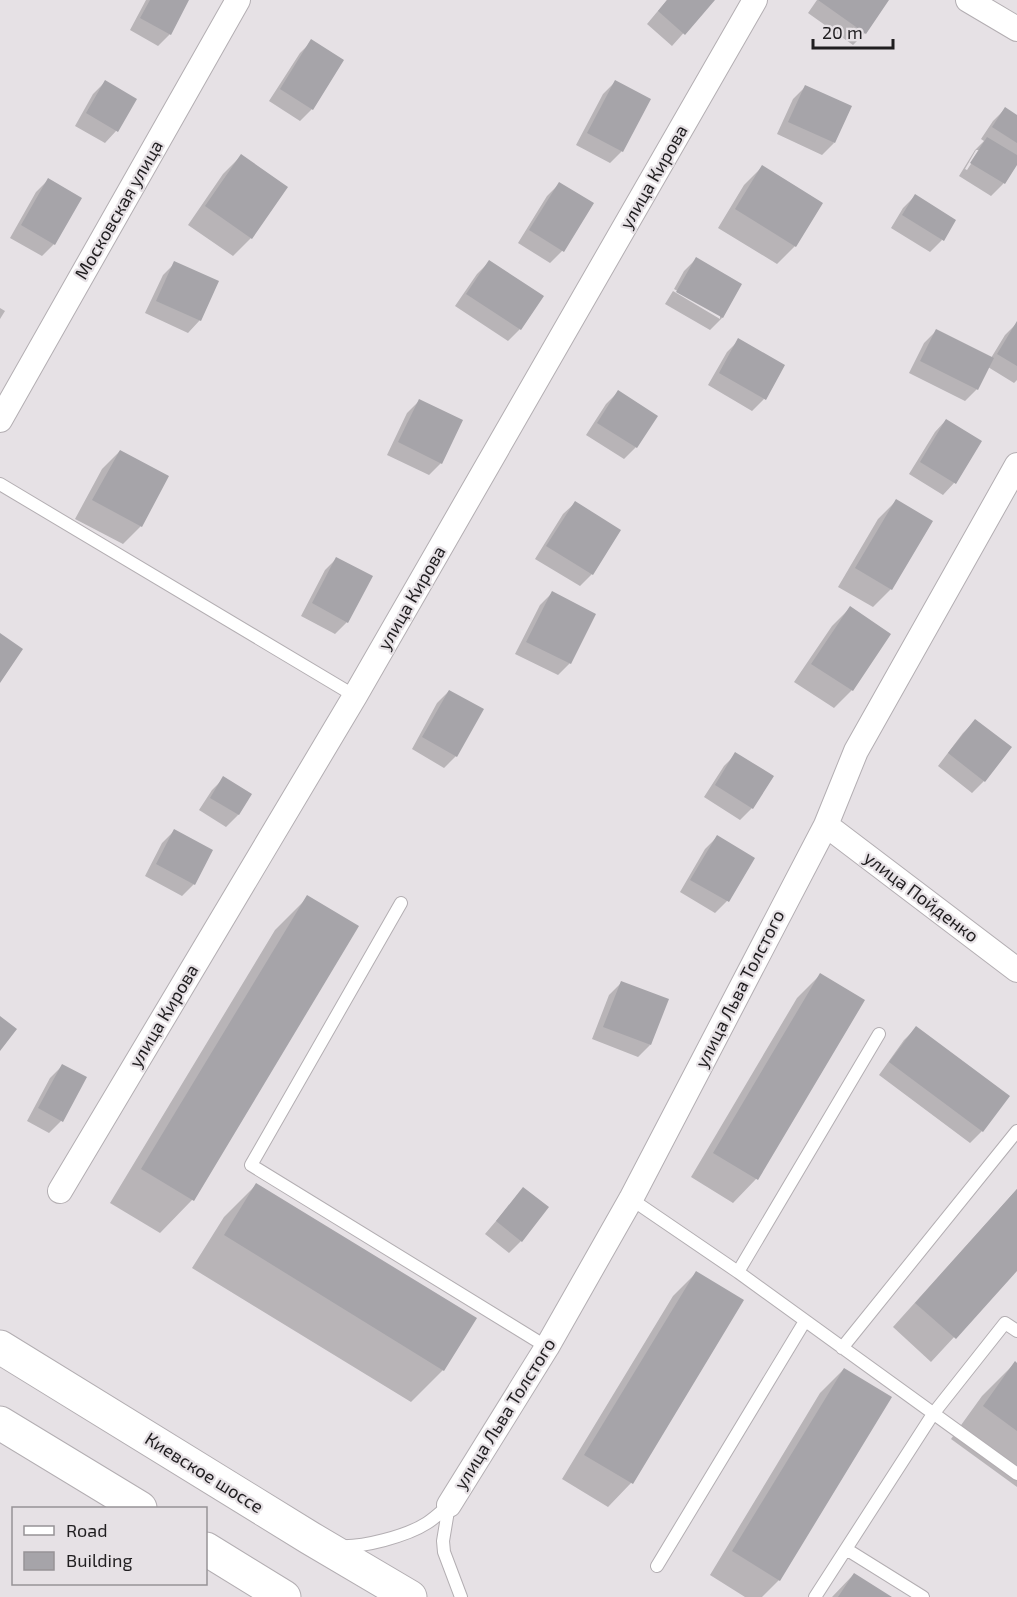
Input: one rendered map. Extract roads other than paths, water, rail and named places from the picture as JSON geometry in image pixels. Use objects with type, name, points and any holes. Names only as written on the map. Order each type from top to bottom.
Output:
[{"type":"highway","name":"Киевское шоссе","points":[[0,1347],[321,1545],[410,1597]]},
{"type":"highway","points":[[0,1423],[137,1507]]},
{"type":"highway","points":[[207,1550],[284,1597]]},
{"type":"street","name":"Московская улица","points":[[0,420],[238,0]]},
{"type":"street","name":"улица Кирова","points":[[60,1191],[356,696],[755,0]]},
{"type":"street","points":[[968,0],[1017,29]]},
{"type":"street","name":"улица Льва Толстого","points":[[449,1504],[547,1347],[631,1199],[826,825],[856,751],[1017,465]]},
{"type":"street","name":"улица Пойденко","points":[[826,825],[1017,970]]},
{"type":"lane","points":[[0,484],[356,696]]},
{"type":"lane","points":[[401,903],[251,1165],[547,1347]]},
{"type":"lane","points":[[738,1272],[879,1034]]},
{"type":"lane","points":[[842,1348],[1017,1131]]},
{"type":"lane","points":[[631,1199],[738,1272],[1017,1474]]},
{"type":"lane","points":[[657,1566],[805,1321]]},
{"type":"lane","points":[[815,1597],[933,1414],[1005,1323],[1017,1331]]},
{"type":"lane","points":[[321,1545],[345,1546],[404,1533],[429,1522],[449,1504]]},
{"type":"lane","points":[[449,1504],[443,1541],[444,1552],[461,1597]]},
{"type":"lane","points":[[846,1549],[923,1597]]}]
